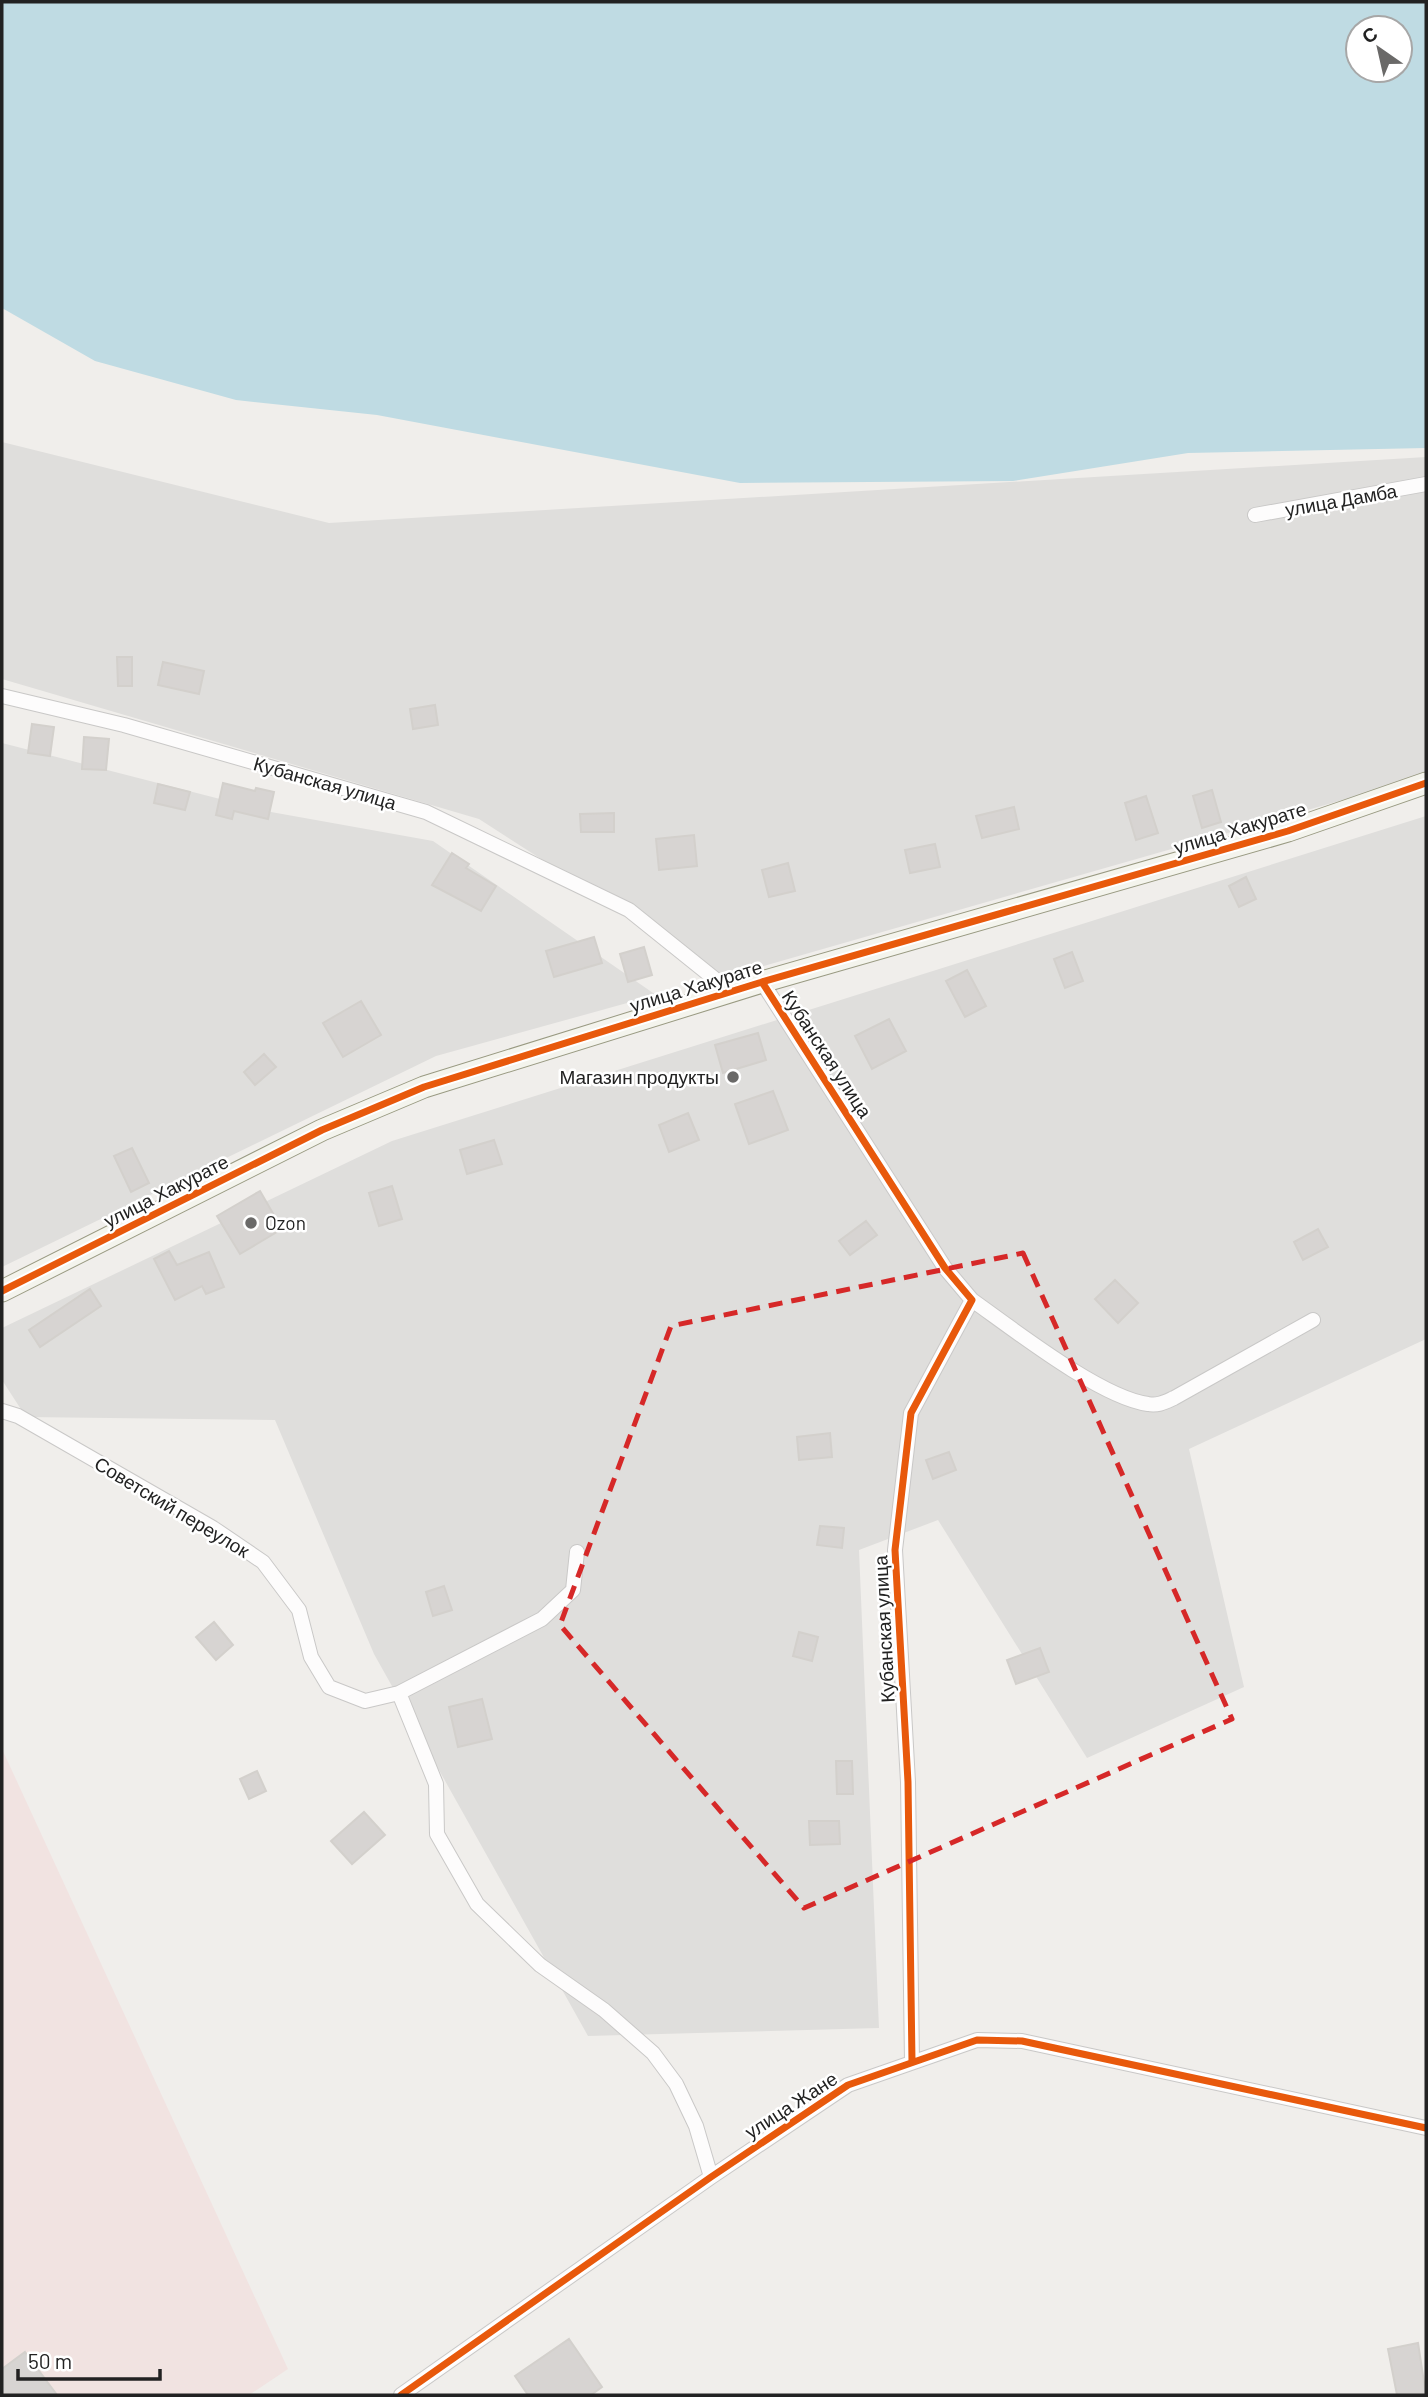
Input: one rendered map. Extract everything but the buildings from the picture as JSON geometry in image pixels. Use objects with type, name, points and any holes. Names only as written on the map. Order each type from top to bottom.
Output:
[{"type":"street","name":"улица Дамба","points":[[1255,515],[1426,484]]},
{"type":"street","name":"Кубанская улица","points":[[2,696],[124,725],[426,812],[629,910],[730,992]]},
{"type":"street","name":"улица Хакурате","points":[[2,1291],[322,1130],[424,1087],[762,982],[1289,831],[1426,783]]},
{"type":"street","name":"Кубанская улица","points":[[762,982],[945,1268],[972,1300],[911,1413],[895,1550],[908,1782],[912,2061]]},
{"type":"street","points":[[972,1300],[1027,1340],[1120,1397],[1149,1404],[1160,1404],[1174,1398],[1313,1320]]},
{"type":"street","name":"Советский переулок","points":[[2,1411],[18,1416],[213,1528],[263,1562],[299,1610],[311,1657],[329,1687],[365,1701],[399,1693],[542,1619],[573,1590],[577,1552]]},
{"type":"street","points":[[399,1693],[436,1784],[437,1834],[477,1903],[540,1965],[604,2010],[653,2053],[676,2084],[696,2126],[711,2177]]},
{"type":"street","name":"улица Жане","points":[[401,2395],[711,2177],[848,2085],[976,2040],[1022,2041],[1426,2128]]},
{"type":"highlighted area","points":[[1023,1253],[1232,1719],[804,1908],[560,1625],[671,1326]]},
{"type":"shaded area","points":[[2,442],[329,523],[1426,457],[1426,776],[725,977],[479,819],[2,679]]},
{"type":"shaded area","points":[[2,743],[271,812],[433,841],[656,995],[436,1056],[2,1267]]},
{"type":"shaded area","points":[[1426,816],[1426,1339],[1189,1449],[1244,1687],[1087,1758],[938,1520],[859,1550],[879,2028],[588,2036],[374,1654],[275,1420],[26,1417],[2,1380],[2,1328],[392,1141]]},
{"type":"shaded area","points":[[2,1749],[288,2369],[249,2395],[2,2395]]},
{"type":"water","points":[[2,2],[1426,2],[1426,448],[1188,453],[1013,481],[740,483],[377,415],[236,400],[95,361],[2,308]]},
{"type":"cycle path","points":[[2,1291],[322,1130],[424,1087],[762,982],[1288,831],[1426,783]]},
{"type":"cycle path","points":[[762,982],[945,1268],[972,1300],[911,1413],[895,1550],[908,1782],[912,2061]]},
{"type":"cycle path","points":[[401,2395],[711,2177],[848,2085],[977,2040],[1022,2041],[1426,2128]]},
{"type":"place","name":"Магазин продукты","points":[[733,1077]]},
{"type":"place","name":"Ozon","points":[[251,1223]]}]
